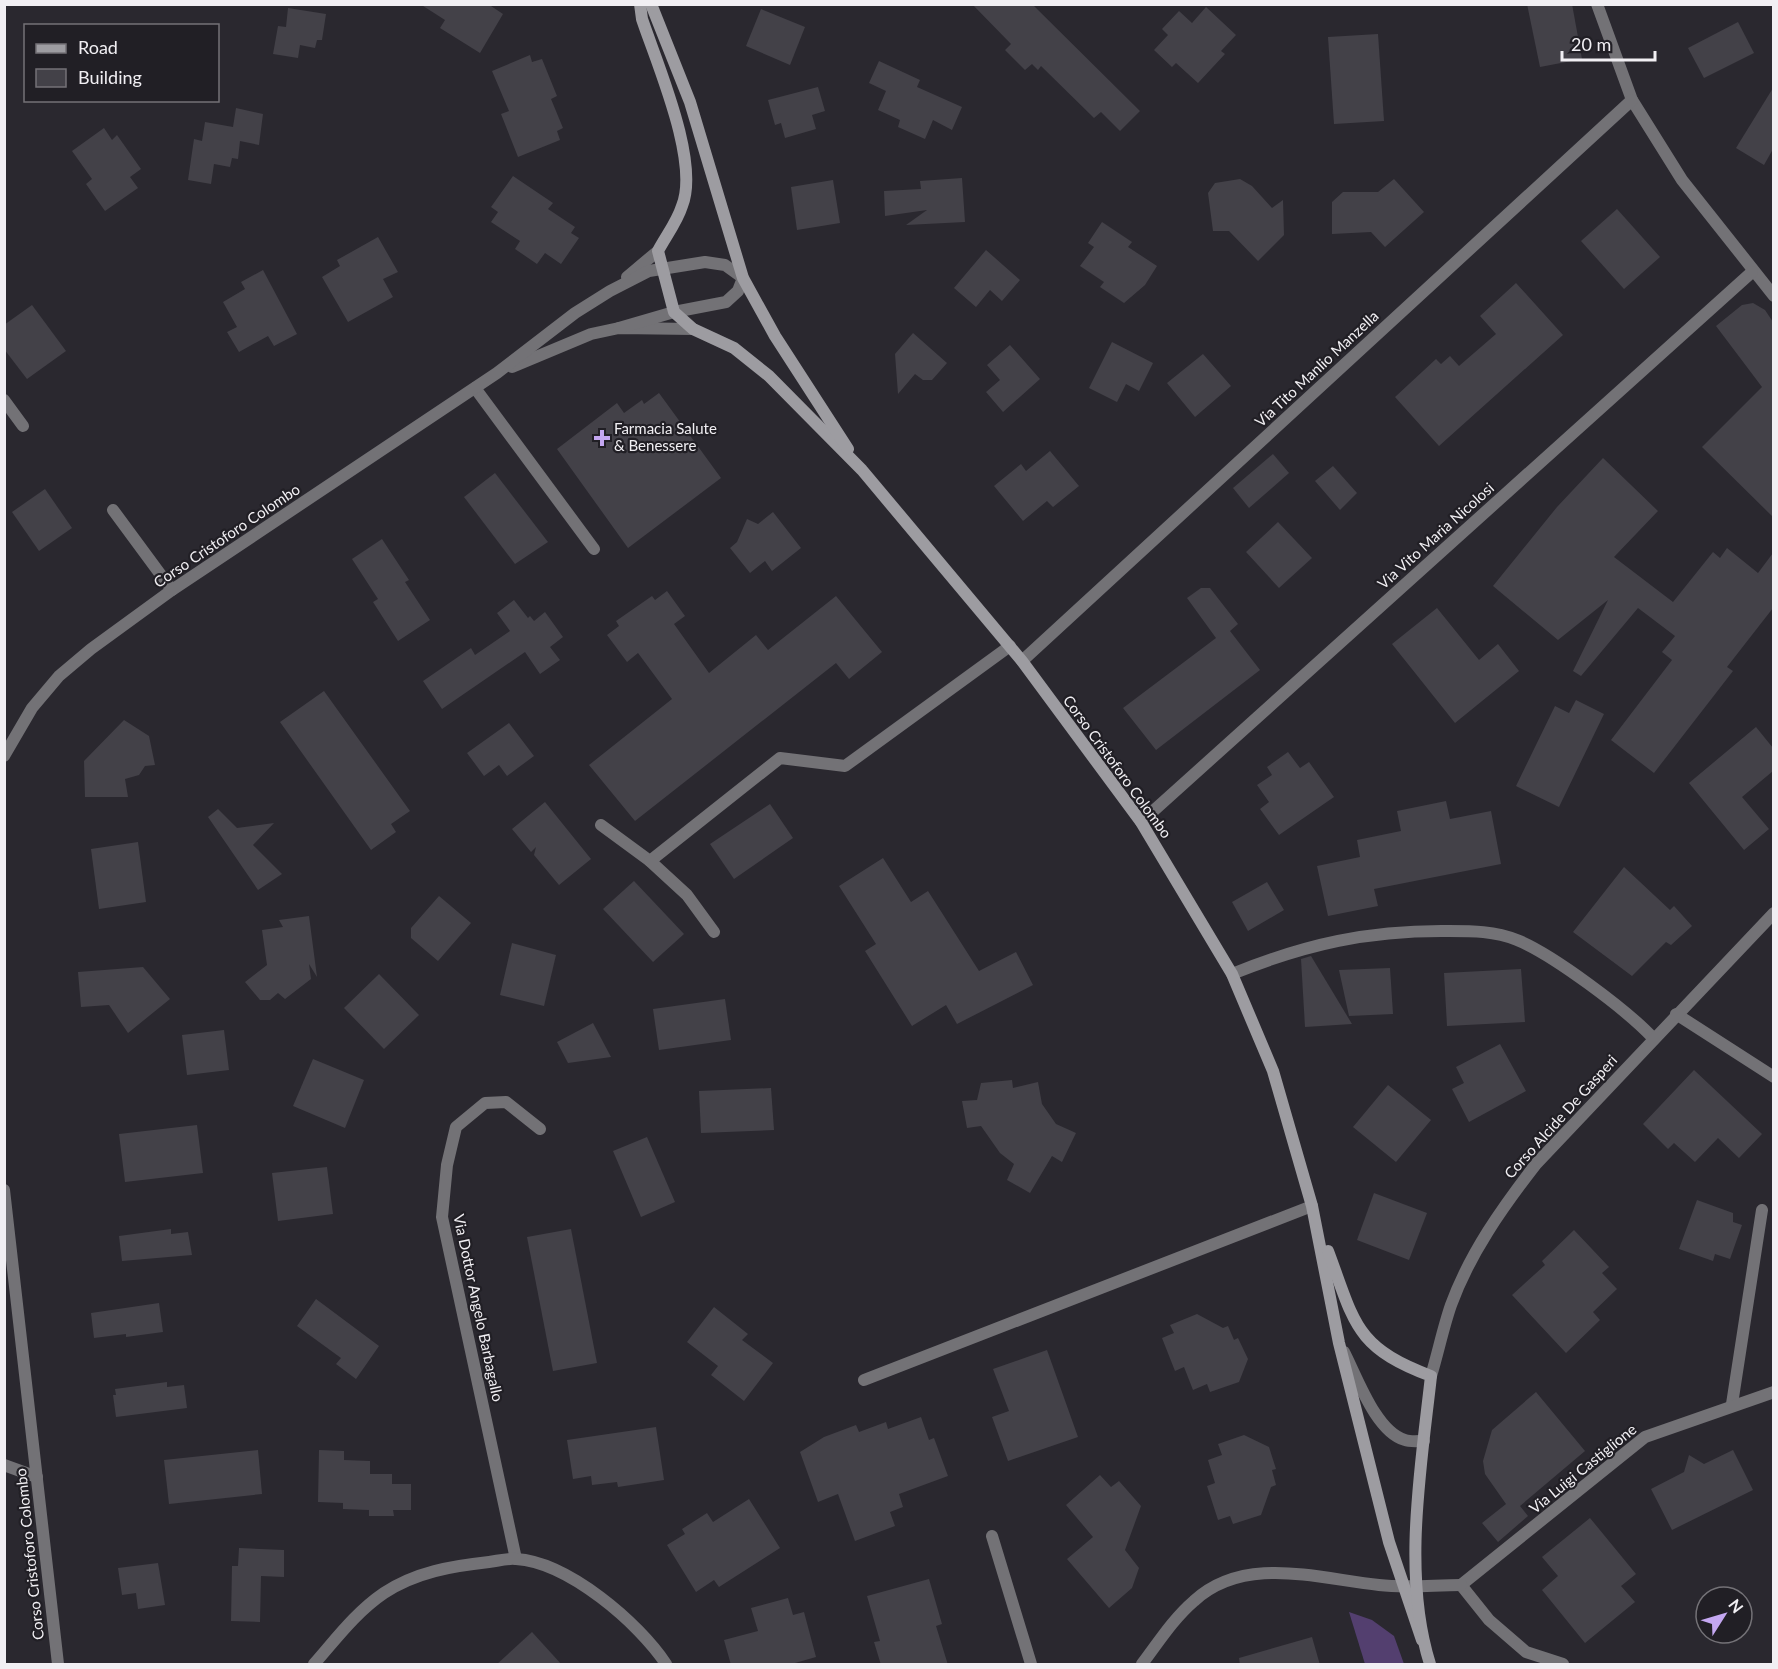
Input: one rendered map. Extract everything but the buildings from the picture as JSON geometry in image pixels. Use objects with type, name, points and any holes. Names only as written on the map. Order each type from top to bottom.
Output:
[{"type":"main road","points":[[640,4],[642,19],[680,131],[686,171],[683,205],[658,251],[674,312],[693,329],[734,348],[769,376],[862,470]]},
{"type":"main road","points":[[651,4],[690,102],[743,278],[775,336],[862,470]]},
{"type":"main road","name":"Corso Cristoforo Colombo","points":[[862,470],[1022,661],[1141,822],[1232,974],[1273,1071],[1317,1222]]},
{"type":"main road","points":[[1317,1222],[1356,1324],[1369,1343],[1399,1364],[1431,1376]]},
{"type":"main road","points":[[1317,1222],[1339,1343],[1389,1542],[1422,1640]]},
{"type":"main road","name":"Corso Alcide De Gasperi","points":[[1430,1665],[1422,1640],[1415,1560],[1431,1376]]},
{"type":"street","points":[[635,4],[642,19]]},
{"type":"street","points":[[1597,4],[1632,100],[1682,180],[1773,296]]},
{"type":"street","name":"Via Tito Manlio Manzella","points":[[1022,661],[1632,100]]},
{"type":"street","points":[[610,291],[658,251]]},
{"type":"street","points":[[705,262],[725,265],[743,278],[738,291],[726,302],[674,312],[591,334],[497,373],[574,313],[610,291],[661,268],[705,262]]},
{"type":"street","name":"Via Vito Maria Nicolosi","points":[[1141,822],[1752,272]]},
{"type":"street","points":[[620,328],[693,329]]},
{"type":"street","name":"Corso Cristoforo Colombo","points":[[4,756],[32,708],[59,676],[92,649],[172,590],[497,373]]},
{"type":"street","points":[[475,388],[594,549]]},
{"type":"street","points":[[4,400],[23,426]]},
{"type":"street","points":[[113,510],[172,590]]},
{"type":"street","points":[[650,861],[780,758],[845,766],[1010,646]]},
{"type":"street","points":[[601,825],[650,861],[687,895],[714,932]]},
{"type":"street","name":"Corso Alcide De Gasperi","points":[[1431,1376],[1451,1306],[1473,1257],[1501,1209],[1536,1164],[1773,913]]},
{"type":"street","points":[[1232,974],[1329,941],[1400,931],[1483,932],[1516,939],[1549,958],[1638,1022],[1653,1038]]},
{"type":"street","points":[[1676,1014],[1773,1077]]},
{"type":"street","name":"Via Dottor Angelo Barbagallo","points":[[516,1559],[442,1217],[447,1165],[456,1127],[485,1103],[507,1102],[540,1129]]},
{"type":"street","name":"Corso Cristoforo Colombo","points":[[4,1190],[58,1665]]},
{"type":"street","points":[[864,1380],[1312,1206]]},
{"type":"street","points":[[1732,1404],[1762,1210]]},
{"type":"street","points":[[1339,1343],[1378,1419],[1393,1434],[1405,1440],[1424,1441]]},
{"type":"street","name":"Via Luigi Castiglione","points":[[1461,1585],[1645,1437],[1732,1404],[1773,1392]]},
{"type":"street","points":[[4,1465],[37,1477]]},
{"type":"street","points":[[992,1536],[1031,1665]]},
{"type":"street","points":[[314,1665],[352,1619],[385,1592],[423,1574],[461,1565],[516,1559],[572,1579],[607,1601],[650,1641],[666,1665]]},
{"type":"street","points":[[1142,1665],[1173,1623],[1194,1600],[1211,1588],[1245,1576],[1288,1572],[1381,1585],[1417,1587],[1461,1585],[1489,1620],[1527,1652],[1563,1665]]},
{"type":"shaded area","points":[[1349,1612],[1372,1620],[1394,1636],[1404,1664],[1365,1664]]},
{"type":"place","name":"Farmacia Salute & Benessere","points":[[602,438]]}]
